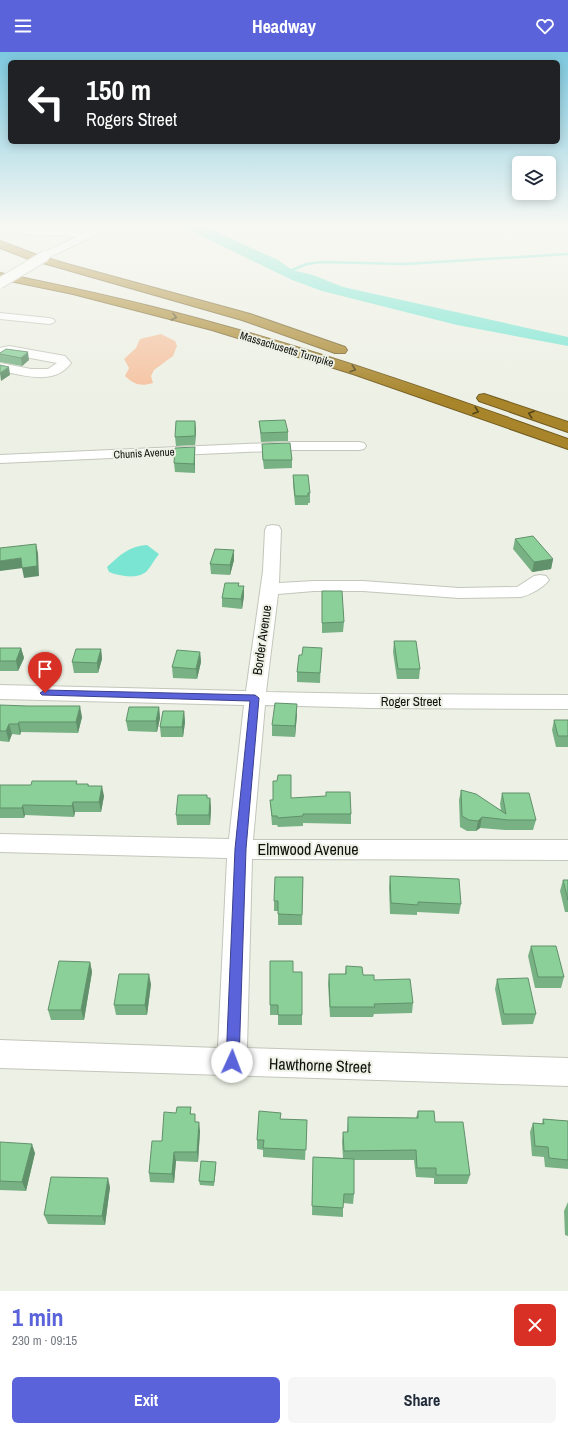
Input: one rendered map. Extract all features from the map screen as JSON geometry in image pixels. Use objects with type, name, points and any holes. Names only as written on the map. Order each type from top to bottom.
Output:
[{"type":"highway","name":"Massachusetts Turnpike","points":[[26,282],[130,306],[276,345],[413,389],[568,444]]},
{"type":"highway","name":"Massachusetts Turnpike","points":[[39,282],[152,299],[230,318],[355,355]]},
{"type":"highway","points":[[119,282],[246,318],[340,350]]},
{"type":"highway","points":[[474,394],[568,426]]},
{"type":"street","points":[[0,316],[49,321]]},
{"type":"street","points":[[0,352],[9,350],[60,358],[65,363],[52,373],[30,373],[0,367]]},
{"type":"street","name":"Chunis Avenue","points":[[0,459],[292,446],[359,446]]},
{"type":"street","name":"Border Avenue","points":[[232,1062],[240,849],[255,698],[272,571],[272,530]]},
{"type":"street","points":[[269,589],[314,586],[363,586],[459,593],[521,592],[540,580]]},
{"type":"street","name":"Roger Street","points":[[0,692],[371,701],[568,702]]},
{"type":"street","name":"Elmwood Avenue","points":[[0,843],[240,849],[568,850]]},
{"type":"street","name":"Hawthorne Street","points":[[0,1054],[568,1072]]},
{"type":"shaded area","points":[[161,334],[175,341],[177,346],[173,356],[154,370],[151,376],[153,383],[141,385],[131,381],[125,376],[129,368],[124,359],[136,348],[140,339]]},
{"type":"water","points":[[297,282],[330,282],[343,287],[568,337],[568,346],[457,325],[322,291]]},
{"type":"water","points":[[147,545],[159,554],[147,571],[143,574],[138,576],[123,576],[109,572],[107,567],[121,555],[135,547]]},
{"type":"building","points":[[6,349],[28,352],[21,358],[0,354]]},
{"type":"building","points":[[0,365],[9,367],[0,373]]},
{"type":"building","points":[[285,420],[288,432],[261,433],[259,421]]},
{"type":"building","points":[[176,421],[195,421],[195,436],[175,437]]},
{"type":"building","points":[[290,443],[292,460],[263,460],[262,444]]},
{"type":"building","points":[[195,447],[194,464],[174,463],[175,448]]},
{"type":"building","points":[[293,475],[308,475],[310,493],[308,493],[308,496],[295,496]]},
{"type":"building","points":[[533,536],[553,559],[534,562],[515,539]]},
{"type":"building","points":[[36,544],[37,566],[22,568],[21,558],[0,561],[0,548]]},
{"type":"building","points":[[215,549],[234,550],[230,565],[210,564]]},
{"type":"building","points":[[225,583],[239,583],[238,586],[244,586],[241,599],[222,598]]},
{"type":"building","points":[[322,591],[342,591],[344,622],[322,623]]},
{"type":"building","points":[[394,641],[416,641],[420,669],[398,669]]},
{"type":"building","points":[[303,647],[322,648],[320,673],[297,672],[299,655],[302,655]]},
{"type":"building","points":[[0,648],[21,648],[16,661],[0,661]]},
{"type":"building","points":[[76,649],[101,649],[97,663],[72,662]]},
{"type":"building","points":[[177,650],[200,652],[196,669],[172,667]]},
{"type":"building","points":[[275,703],[297,704],[295,726],[272,725]]},
{"type":"building","points":[[0,705],[80,706],[76,722],[19,722],[18,724],[9,724],[6,731],[0,731]]},
{"type":"building","points":[[129,707],[159,707],[156,721],[126,721]]},
{"type":"building","points":[[163,711],[184,711],[182,727],[160,727]]},
{"type":"building","points":[[554,720],[568,720],[568,736],[558,736]]},
{"type":"building","points":[[278,775],[291,775],[291,798],[326,796],[326,792],[350,792],[351,814],[303,814],[303,816],[278,818],[277,816],[272,816],[270,800],[273,800],[273,781],[277,781]]},
{"type":"building","points":[[32,781],[77,781],[76,784],[102,786],[99,802],[73,802],[72,806],[23,805],[22,808],[0,808],[0,785],[31,785]]},
{"type":"building","points":[[461,790],[476,794],[506,814],[502,793],[529,793],[536,820],[508,820],[482,817],[478,821],[469,820],[462,816]]},
{"type":"building","points":[[178,795],[207,795],[207,798],[210,798],[209,815],[176,815]]},
{"type":"building","points":[[390,876],[459,879],[461,904],[418,902],[418,905],[391,903]]},
{"type":"building","points":[[275,877],[303,877],[302,915],[278,914],[278,901],[274,901]]},
{"type":"building","points":[[563,880],[568,880],[568,900]]},
{"type":"building","points":[[531,946],[556,946],[564,977],[538,977]]},
{"type":"building","points":[[59,961],[90,962],[81,1010],[48,1010]]},
{"type":"building","points":[[270,961],[293,961],[293,972],[302,972],[302,1015],[278,1015],[278,1005],[270,1005]]},
{"type":"building","points":[[346,966],[362,967],[363,975],[374,975],[374,980],[410,979],[413,1003],[374,1004],[375,1007],[330,1007],[329,974],[346,974]]},
{"type":"building","points":[[119,974],[149,974],[145,1005],[114,1005]]},
{"type":"building","points":[[528,978],[536,1014],[504,1014],[497,979]]},
{"type":"building","points":[[177,1107],[191,1107],[190,1114],[195,1114],[195,1122],[199,1122],[197,1152],[174,1152],[172,1174],[149,1173],[152,1141],[162,1141],[164,1112],[176,1113]]},
{"type":"building","points":[[259,1111],[281,1113],[280,1119],[307,1120],[306,1150],[263,1148],[264,1140],[257,1140]]},
{"type":"building","points":[[418,1111],[434,1111],[435,1122],[463,1122],[470,1175],[436,1175],[436,1168],[417,1168],[416,1150],[344,1151],[343,1132],[348,1132],[348,1117],[418,1118]]},
{"type":"building","points":[[543,1119],[568,1121],[568,1160],[549,1158],[548,1147],[535,1146],[533,1123],[544,1124]]},
{"type":"building","points":[[0,1142],[32,1144],[22,1182],[0,1181]]},
{"type":"building","points":[[313,1157],[354,1159],[354,1194],[344,1194],[343,1208],[312,1206]]},
{"type":"building","points":[[201,1161],[216,1162],[214,1182],[199,1181]]},
{"type":"building","points":[[51,1177],[108,1178],[102,1216],[44,1215]]},
{"type":"route","points":[[45,693],[255,698],[240,849],[232,1062]]}]
